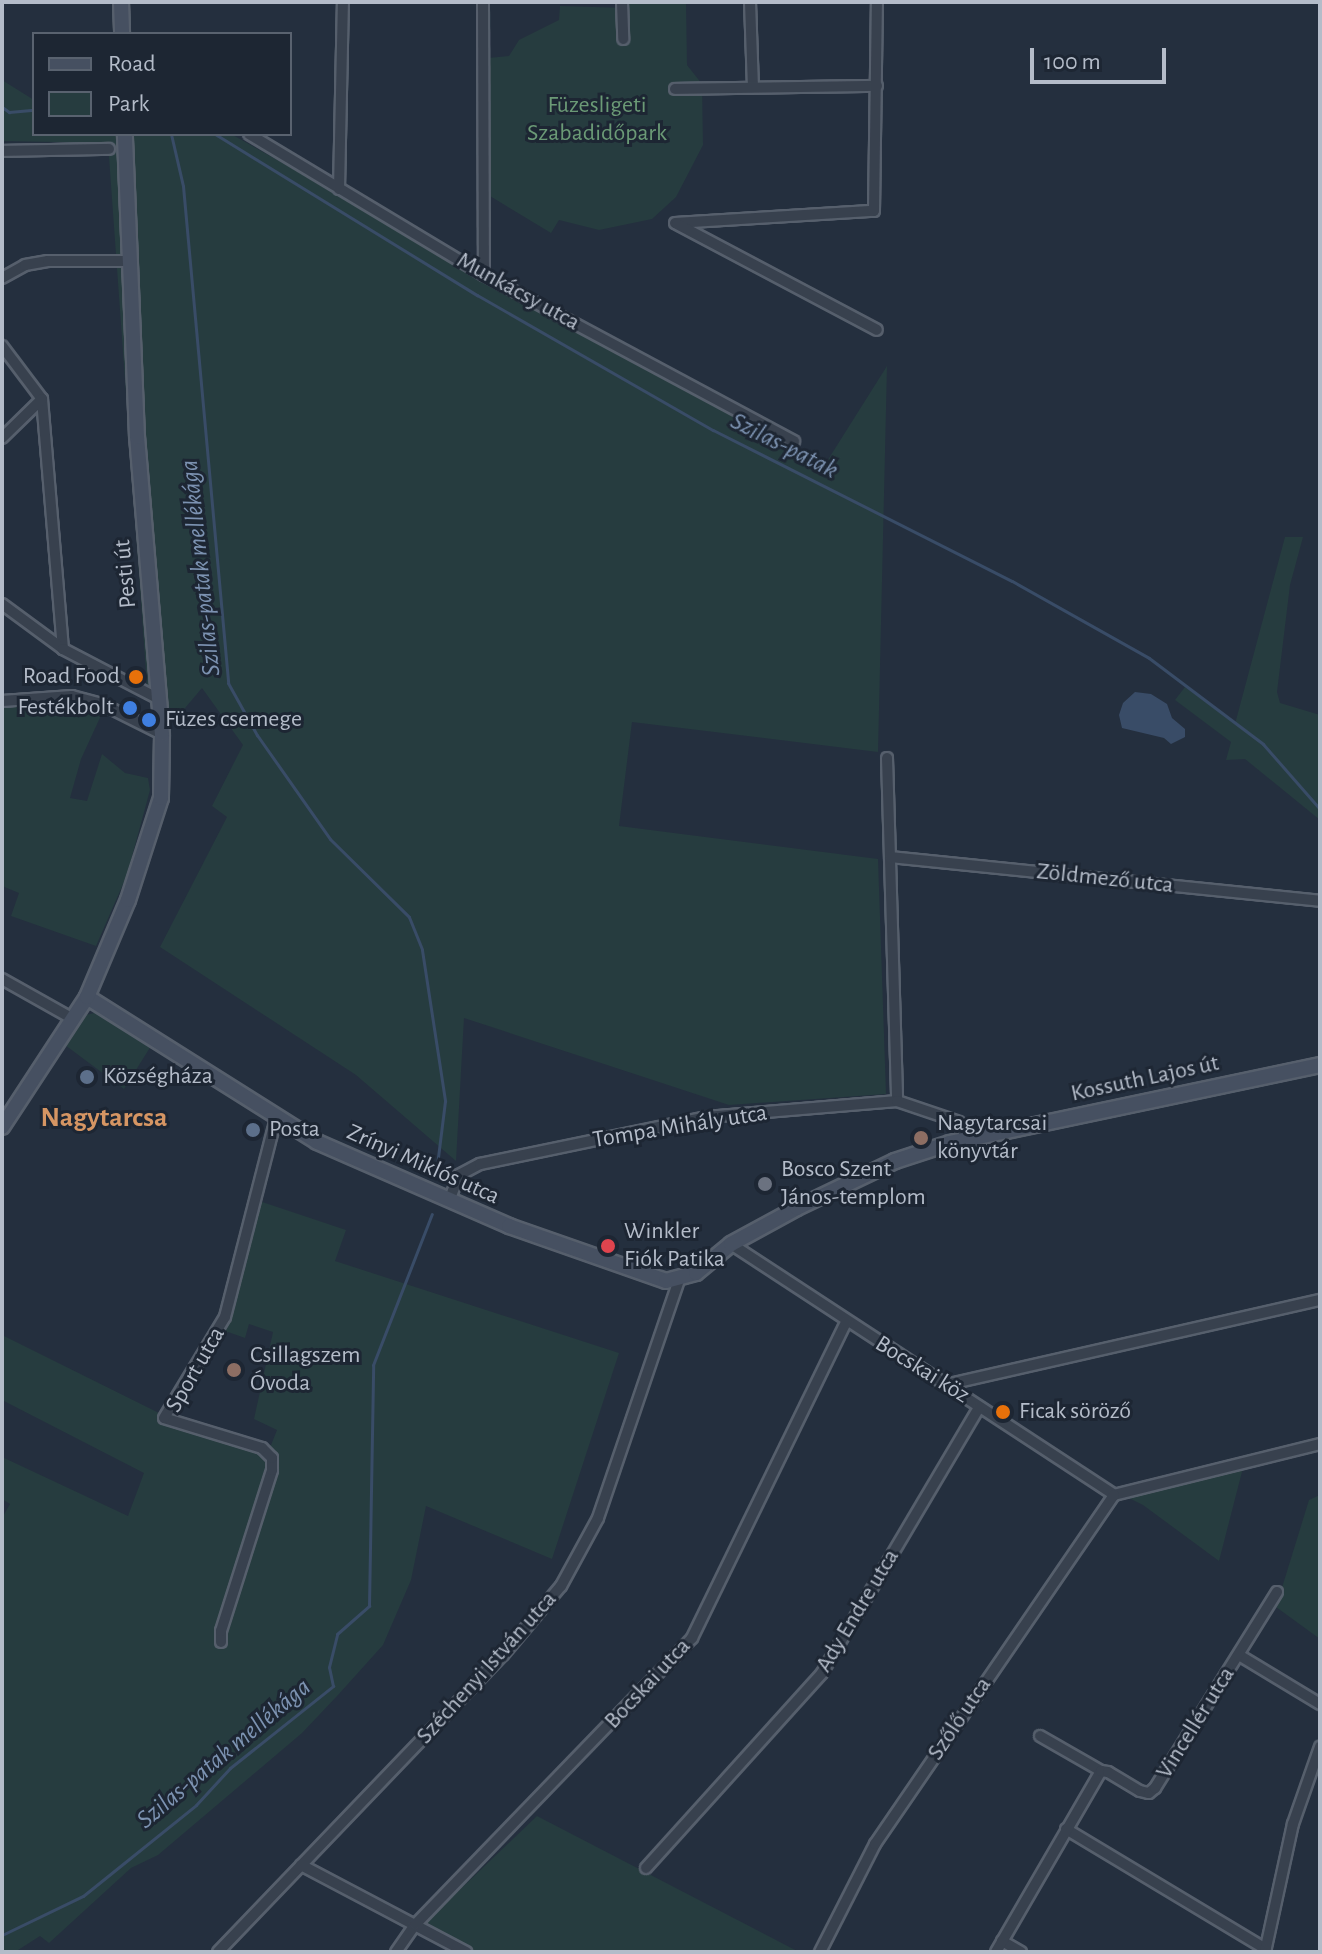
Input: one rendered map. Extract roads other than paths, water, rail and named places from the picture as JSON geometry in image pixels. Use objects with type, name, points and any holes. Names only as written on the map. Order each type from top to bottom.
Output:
[{"type":"main road","points":[[121,2],[122,32]]},
{"type":"main road","name":"Pesti út","points":[[2,1127],[87,997],[128,900],[161,798],[162,734],[137,437],[125,136]]},
{"type":"main road","name":"Zrínyi Miklós utca","points":[[87,997],[276,1119],[317,1142],[509,1226],[649,1276],[666,1281],[679,1280]]},
{"type":"main road","name":"Kossuth Lajos út","points":[[679,1280],[696,1273],[731,1244],[895,1161],[967,1139],[1320,1065]]},
{"type":"street","points":[[339,189],[343,2]]},
{"type":"street","points":[[483,2],[484,275]]},
{"type":"street","points":[[622,2],[623,39]]},
{"type":"street","points":[[750,2],[753,87]]},
{"type":"street","points":[[877,2],[874,211],[675,223],[877,330]]},
{"type":"street","points":[[675,89],[877,86]]},
{"type":"street","name":"Munkácsy utca","points":[[252,136],[484,275],[794,441]]},
{"type":"street","points":[[2,151],[109,149]]},
{"type":"street","points":[[2,278],[25,265],[48,261],[129,261]]},
{"type":"street","points":[[2,346],[42,399],[63,649]]},
{"type":"street","points":[[2,438],[42,399]]},
{"type":"street","points":[[2,604],[63,649],[159,699]]},
{"type":"street","points":[[2,701],[72,696],[102,704],[162,734]]},
{"type":"street","points":[[887,758],[897,1101]]},
{"type":"street","name":"Zöldmező utca","points":[[890,857],[1320,901]]},
{"type":"street","points":[[2,979],[73,1019]]},
{"type":"street","name":"Tompa Mihály utca","points":[[446,1199],[459,1175],[480,1164],[706,1117],[897,1101],[959,1122],[967,1139]]},
{"type":"street","name":"Sport utca","points":[[221,1642],[221,1631],[272,1470],[272,1458],[262,1448],[164,1418],[225,1317],[276,1119]]},
{"type":"street","name":"Bocskai köz","points":[[731,1244],[1114,1495]]},
{"type":"street","name":"Széchenyi István utca","points":[[218,1952],[503,1655],[567,1576],[598,1518],[679,1280]]},
{"type":"street","points":[[945,1385],[1320,1300]]},
{"type":"street","name":"Bocskai utca","points":[[396,1952],[415,1925],[692,1638],[846,1322]]},
{"type":"street","name":"Ady Endre utca","points":[[646,1868],[822,1673],[979,1407]]},
{"type":"street","points":[[1114,1495],[1320,1444]]},
{"type":"street","name":"Szőlő utca","points":[[822,1951],[875,1844],[1114,1495]]},
{"type":"street","name":"Vincellér utca","points":[[1040,1736],[1101,1771],[1149,1793],[1277,1592]]},
{"type":"street","points":[[1239,1655],[1320,1704]]},
{"type":"street","points":[[1066,1829],[1265,1951],[1293,1824],[1320,1747]]},
{"type":"street","points":[[996,1952],[1101,1771]]},
{"type":"street","points":[[301,1865],[466,1952]]},
{"type":"street","points":[[1002,1941],[1021,1952]]},
{"type":"water","points":[[1135,692],[1151,694],[1167,704],[1172,718],[1185,729],[1185,737],[1171,744],[1164,738],[1122,728],[1119,715],[1123,703]]},
{"type":"waterway","name":"Szilas-patak","points":[[2,107],[9,112],[32,110]]},
{"type":"waterway","name":"Szilas-patak mellékága","points":[[171,136],[183,186],[228,683],[257,735],[330,839],[409,917],[422,950],[445,1101],[436,1173]]},
{"type":"waterway","name":"Szilas-patak","points":[[218,136],[477,295],[713,430],[1012,581],[1149,658],[1263,744],[1320,809]]},
{"type":"waterway","name":"Szilas-patak mellékága","points":[[2,1935],[83,1896],[196,1805],[230,1768],[333,1686],[329,1667],[337,1634],[369,1606],[373,1365],[432,1214]]},
{"type":"place","name":"Road Food","points":[[136,677]]},
{"type":"place","name":"Festékbolt","points":[[130,708]]},
{"type":"place","name":"Füzes csemege","points":[[149,720]]},
{"type":"place","name":"Községháza","points":[[87,1077]]},
{"type":"place","name":"Posta","points":[[253,1130]]},
{"type":"place","name":"Nagytarcsai könyvtár","points":[[921,1138]]},
{"type":"place","name":"Bosco Szent János-templom","points":[[765,1184]]},
{"type":"place","name":"Winkler Fiók Patika","points":[[608,1246]]},
{"type":"place","name":"Csillagszem Óvoda","points":[[234,1370]]},
{"type":"place","name":"Ficak söröző","points":[[1003,1412]]},
{"type":"district","name":"Nagytarcsa","points":[[104,1118]]},
{"type":"park label","name":"Füzesligeti Szabadidőpark","points":[[597,120]]}]
